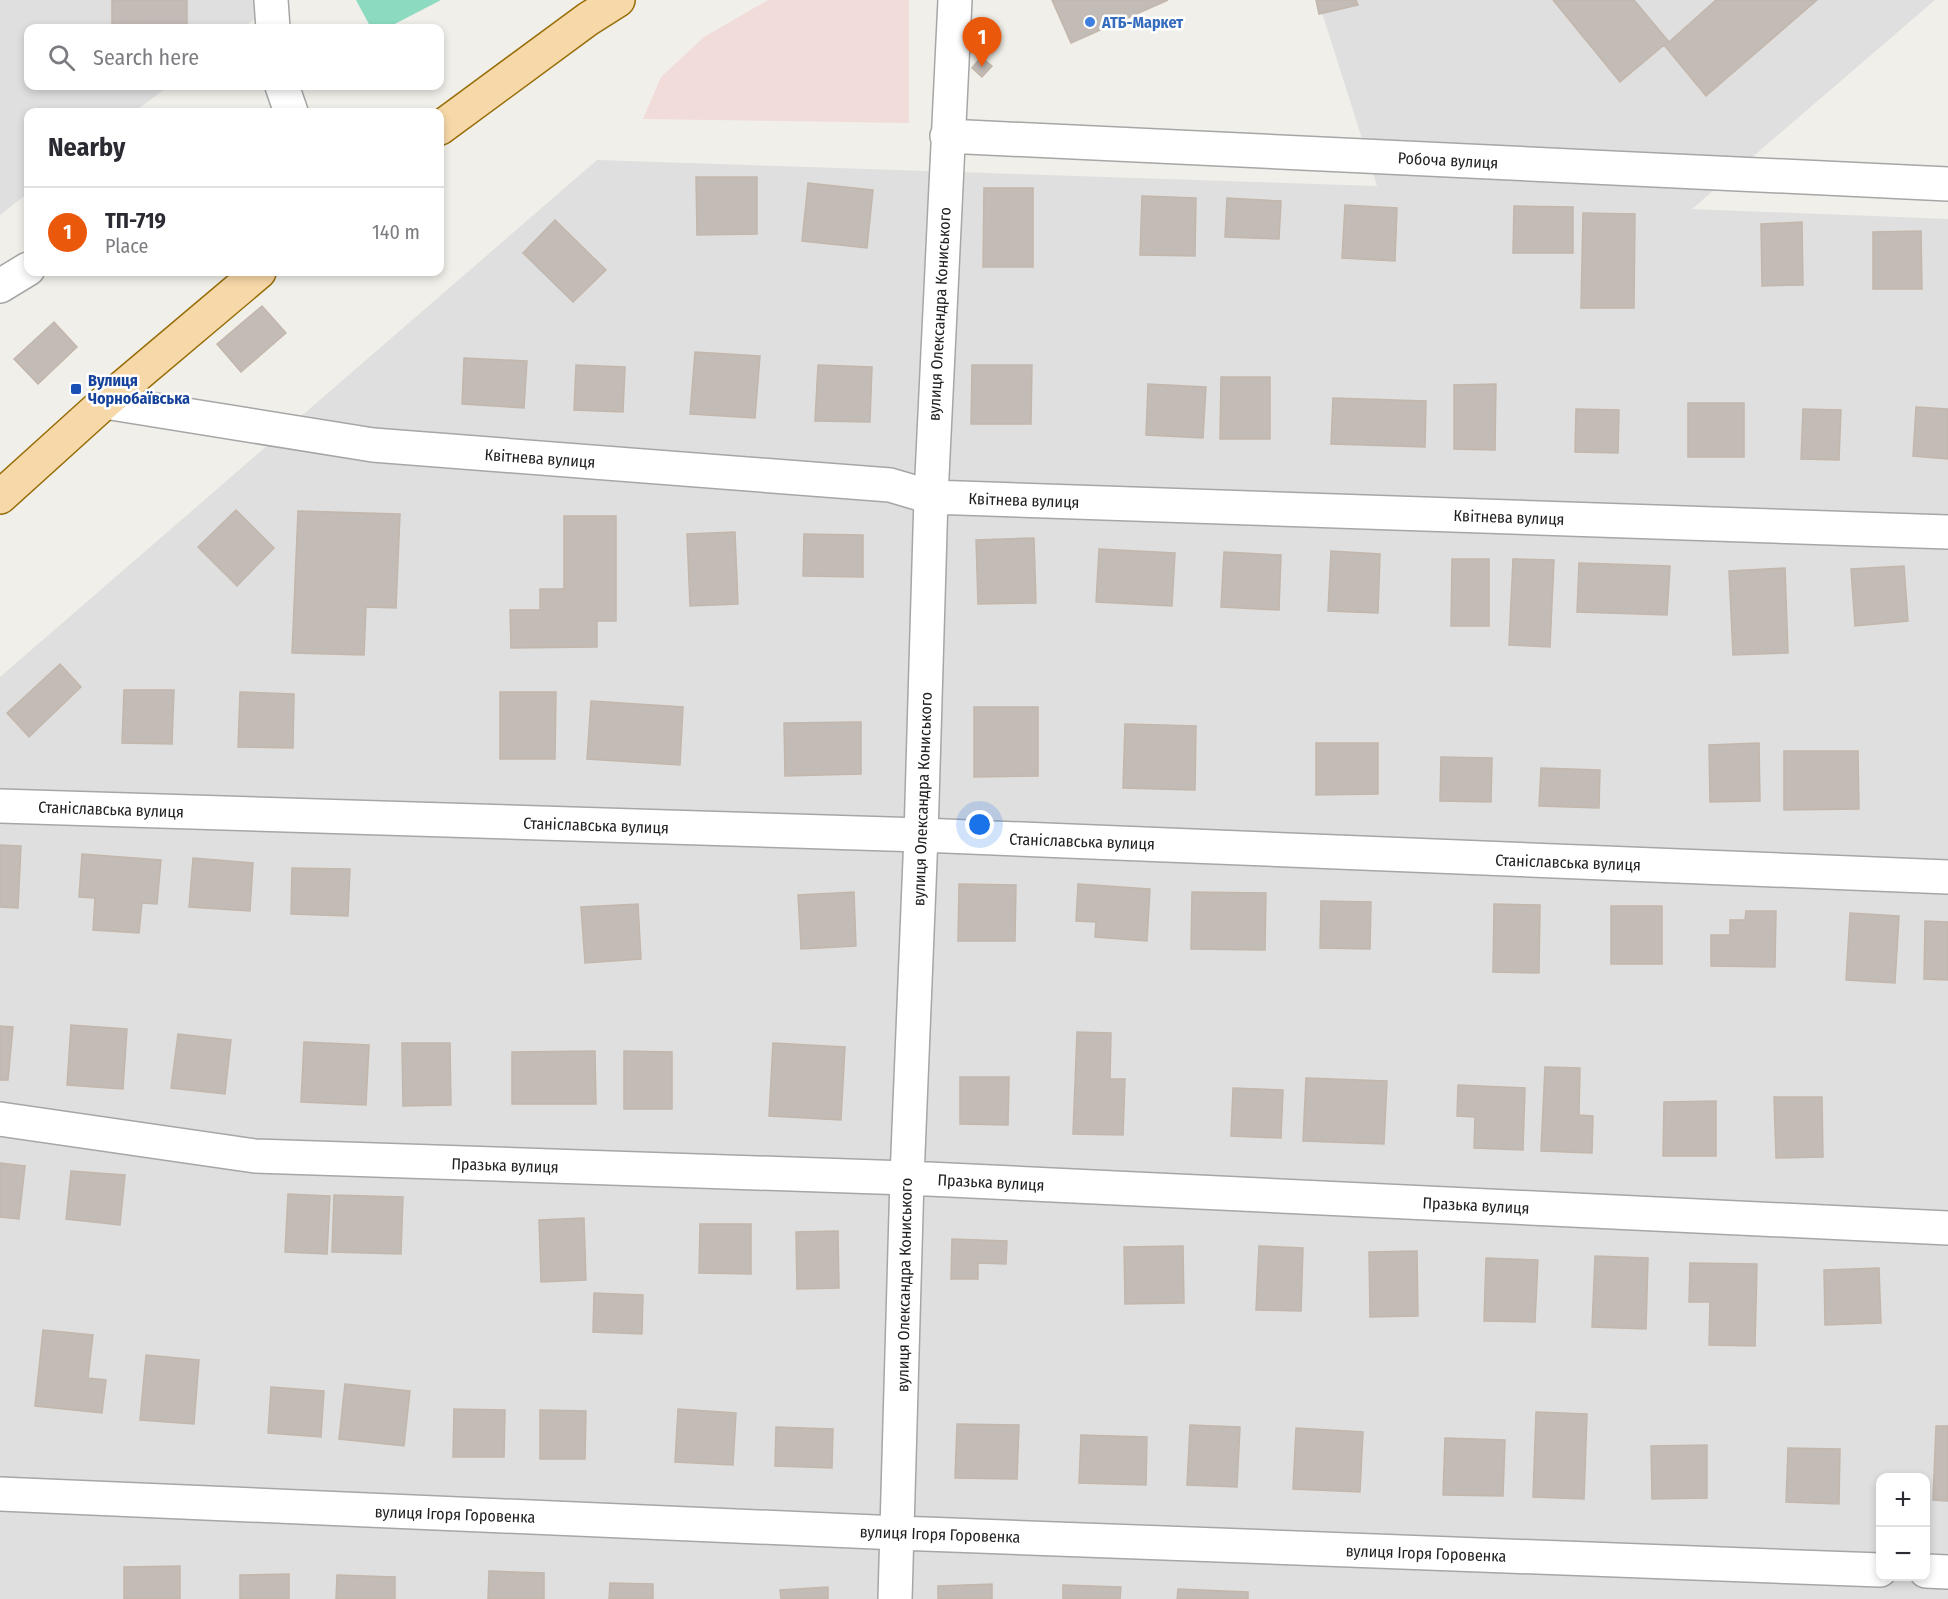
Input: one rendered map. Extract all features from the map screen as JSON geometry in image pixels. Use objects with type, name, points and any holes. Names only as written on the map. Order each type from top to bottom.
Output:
[{"type":"main road","points":[[444,125],[588,19],[618,0]]},
{"type":"main road","points":[[0,497],[105,402],[254,276]]},
{"type":"street","points":[[271,0],[273,24]]},
{"type":"street","name":"вулиця Олександра Кониського","points":[[895,1599],[931,497],[955,0]]},
{"type":"street","points":[[283,90],[290,108]]},
{"type":"street","name":"Робоча вулиця","points":[[947,136],[1948,184]]},
{"type":"street","points":[[0,286],[24,271]]},
{"type":"street","name":"Квітнева вулиця","points":[[105,402],[373,445],[890,485],[931,497],[1948,532]]},
{"type":"street","name":"Станіславська вулиця","points":[[0,806],[921,835],[1948,878]]},
{"type":"street","name":"Празька вулиця","points":[[0,1119],[255,1156],[907,1178],[1948,1228]]},
{"type":"street","name":"вулиця Ігоря Горовенка","points":[[0,1494],[898,1533],[1876,1569]]},
{"type":"street","points":[[1930,1571],[1948,1572]]},
{"type":"shaded area","points":[[0,0],[260,0],[259,16],[248,24],[24,24],[24,90],[164,90],[139,108],[24,108],[24,196],[0,215]]},
{"type":"shaded area","points":[[768,0],[909,0],[909,123],[643,119],[661,77],[704,37]]},
{"type":"shaded area","points":[[1318,0],[1935,0],[1692,209],[1948,219],[1948,1599],[0,1599],[0,677],[597,160],[1377,186]]},
{"type":"green space","points":[[356,0],[441,0],[395,24],[369,24]]},
{"type":"building","points":[[112,0],[187,0],[187,24],[112,24]]},
{"type":"building","name":"АТБ-Маркет","points":[[1052,0],[1168,0],[1071,43]]},
{"type":"building","points":[[1316,0],[1356,0],[1358,5],[1319,14]]},
{"type":"building","points":[[1553,0],[1634,0],[1669,42],[1716,0],[1817,0],[1706,96],[1664,45],[1620,82]]},
{"type":"building","points":[[981,57],[992,66],[982,77],[972,68]]},
{"type":"building","points":[[696,177],[757,177],[757,234],[697,235]]},
{"type":"building","points":[[808,183],[873,190],[867,248],[802,241]]},
{"type":"building","points":[[984,188],[1033,188],[1033,267],[983,267]]},
{"type":"building","points":[[1142,196],[1196,198],[1195,256],[1140,255]]},
{"type":"building","points":[[1227,198],[1281,201],[1279,239],[1225,237]]},
{"type":"building","points":[[1345,205],[1397,208],[1395,261],[1342,258]]},
{"type":"building","points":[[1514,206],[1573,207],[1573,253],[1513,253]]},
{"type":"building","points":[[1583,213],[1635,214],[1634,308],[1581,308]]},
{"type":"building","points":[[555,220],[606,270],[573,302],[523,253]]},
{"type":"building","points":[[1802,222],[1803,285],[1762,286],[1761,224]]},
{"type":"building","points":[[1921,231],[1922,289],[1873,289],[1873,232]]},
{"type":"building","points":[[262,306],[286,333],[241,372],[217,344]]},
{"type":"building","points":[[54,322],[77,347],[38,384],[14,359]]},
{"type":"building","points":[[695,352],[760,356],[755,418],[690,414]]},
{"type":"building","points":[[464,358],[527,361],[524,408],[462,404]]},
{"type":"building","points":[[576,365],[625,367],[623,412],[574,410]]},
{"type":"building","points":[[818,365],[872,367],[870,422],[815,421]]},
{"type":"building","points":[[972,365],[1032,365],[1031,424],[971,424]]},
{"type":"building","points":[[1221,377],[1270,377],[1270,439],[1220,439]]},
{"type":"building","points":[[1148,384],[1206,387],[1203,438],[1146,435]]},
{"type":"building","points":[[1496,384],[1495,450],[1454,449],[1454,385]]},
{"type":"building","points":[[1333,398],[1426,401],[1425,447],[1331,444]]},
{"type":"building","points":[[1688,403],[1744,403],[1744,457],[1688,457]]},
{"type":"building","points":[[1916,407],[1948,409],[1948,459],[1913,456]]},
{"type":"building","points":[[1576,409],[1619,410],[1618,453],[1575,452]]},
{"type":"building","points":[[1803,409],[1841,410],[1839,460],[1801,459]]},
{"type":"building","points":[[236,510],[274,548],[237,586],[198,547]]},
{"type":"building","points":[[298,511],[400,514],[396,608],[366,607],[364,655],[292,653]]},
{"type":"building","points":[[564,516],[616,516],[616,621],[597,621],[597,647],[511,648],[510,610],[540,610],[540,589],[564,589]]},
{"type":"building","points":[[735,532],[738,604],[690,606],[687,534]]},
{"type":"building","points":[[804,534],[863,535],[863,577],[803,576]]},
{"type":"building","points":[[1034,538],[1036,603],[978,604],[976,540]]},
{"type":"building","points":[[1099,549],[1175,553],[1172,606],[1096,602]]},
{"type":"building","points":[[1331,551],[1380,554],[1378,613],[1328,611]]},
{"type":"building","points":[[1224,552],[1281,555],[1279,610],[1221,607]]},
{"type":"building","points":[[1452,559],[1489,559],[1489,626],[1451,626]]},
{"type":"building","points":[[1513,559],[1554,560],[1550,647],[1509,645]]},
{"type":"building","points":[[1579,563],[1670,566],[1667,615],[1577,612]]},
{"type":"building","points":[[1904,566],[1908,621],[1855,626],[1851,569]]},
{"type":"building","points":[[1785,568],[1788,653],[1733,655],[1729,571]]},
{"type":"building","points":[[60,664],[81,687],[29,737],[7,713]]},
{"type":"building","points":[[124,690],[174,690],[172,744],[122,743]]},
{"type":"building","points":[[240,692],[294,694],[293,748],[238,747]]},
{"type":"building","points":[[500,692],[556,692],[555,759],[500,759]]},
{"type":"building","points":[[591,701],[683,707],[680,765],[587,759]]},
{"type":"building","points":[[974,707],[1038,707],[1038,776],[974,777]]},
{"type":"building","points":[[861,722],[861,774],[785,776],[784,723]]},
{"type":"building","points":[[1125,724],[1196,726],[1195,790],[1123,788]]},
{"type":"building","points":[[1316,743],[1378,743],[1378,794],[1316,795]]},
{"type":"building","points":[[1759,743],[1760,801],[1710,802],[1709,745]]},
{"type":"building","points":[[1784,751],[1858,751],[1859,809],[1784,810]]},
{"type":"building","points":[[1441,757],[1492,758],[1491,802],[1440,801]]},
{"type":"building","points":[[1541,768],[1600,770],[1599,808],[1539,806]]},
{"type":"building","points":[[0,845],[21,846],[18,908],[0,907]]},
{"type":"building","points":[[82,854],[161,860],[157,904],[142,903],[139,933],[93,930],[95,898],[79,897]]},
{"type":"building","points":[[193,858],[253,863],[250,911],[189,907]]},
{"type":"building","points":[[292,868],[350,869],[348,916],[291,914]]},
{"type":"building","points":[[959,884],[1016,885],[1015,941],[958,941]]},
{"type":"building","points":[[1078,884],[1150,889],[1147,941],[1095,937],[1096,922],[1076,921]]},
{"type":"building","points":[[854,892],[856,946],[801,949],[798,895]]},
{"type":"building","points":[[1192,892],[1266,893],[1265,950],[1191,949]]},
{"type":"building","points":[[1321,901],[1371,902],[1370,949],[1320,948]]},
{"type":"building","points":[[638,904],[641,959],[585,963],[581,907]]},
{"type":"building","points":[[1494,904],[1540,905],[1539,973],[1493,972]]},
{"type":"building","points":[[1611,906],[1662,906],[1662,964],[1611,964]]},
{"type":"building","points":[[1746,911],[1776,911],[1775,967],[1711,966],[1711,935],[1730,935],[1730,920],[1745,920]]},
{"type":"building","points":[[1850,913],[1899,916],[1895,983],[1846,980]]},
{"type":"building","points":[[1925,921],[1948,922],[1948,980],[1924,979]]},
{"type":"building","points":[[71,1025],[127,1029],[123,1089],[67,1085]]},
{"type":"building","points":[[0,1026],[13,1027],[8,1080],[0,1080]]},
{"type":"building","points":[[1077,1032],[1111,1033],[1110,1079],[1125,1079],[1123,1135],[1073,1134]]},
{"type":"building","points":[[178,1034],[231,1040],[225,1094],[171,1088]]},
{"type":"building","points":[[304,1042],[369,1045],[366,1105],[301,1102]]},
{"type":"building","points":[[402,1043],[450,1043],[451,1105],[403,1106]]},
{"type":"building","points":[[773,1043],[845,1047],[841,1120],[769,1116]]},
{"type":"building","points":[[595,1051],[596,1104],[512,1104],[512,1052]]},
{"type":"building","points":[[624,1051],[672,1052],[672,1109],[624,1109]]},
{"type":"building","points":[[1545,1067],[1580,1068],[1579,1115],[1593,1116],[1592,1153],[1541,1151]]},
{"type":"building","points":[[960,1077],[1009,1077],[1008,1125],[960,1124]]},
{"type":"building","points":[[1306,1078],[1387,1081],[1384,1144],[1303,1141]]},
{"type":"building","points":[[1458,1085],[1525,1088],[1523,1150],[1474,1148],[1475,1117],[1457,1116]]},
{"type":"building","points":[[1233,1088],[1283,1090],[1281,1138],[1231,1136]]},
{"type":"building","points":[[1774,1097],[1822,1097],[1823,1157],[1776,1158]]},
{"type":"building","points":[[1716,1101],[1716,1156],[1663,1156],[1664,1102]]},
{"type":"building","points":[[0,1163],[25,1166],[19,1219],[0,1217]]},
{"type":"building","points":[[71,1171],[125,1175],[120,1225],[66,1219]]},
{"type":"building","points":[[288,1194],[330,1196],[327,1254],[285,1252]]},
{"type":"building","points":[[334,1195],[403,1197],[401,1254],[332,1252]]},
{"type":"building","points":[[584,1218],[586,1280],[541,1282],[539,1220]]},
{"type":"building","points":[[700,1224],[751,1224],[751,1274],[699,1273]]},
{"type":"building","points":[[838,1231],[839,1288],[797,1289],[796,1232]]},
{"type":"building","points":[[952,1239],[1007,1241],[1006,1264],[978,1263],[978,1279],[951,1279]]},
{"type":"building","points":[[1183,1246],[1184,1303],[1125,1304],[1124,1247]]},
{"type":"building","points":[[1259,1246],[1303,1248],[1301,1311],[1256,1310]]},
{"type":"building","points":[[1417,1251],[1418,1316],[1370,1317],[1369,1252]]},
{"type":"building","points":[[1595,1256],[1648,1258],[1646,1329],[1592,1327]]},
{"type":"building","points":[[1486,1258],[1538,1260],[1535,1322],[1484,1321]]},
{"type":"building","points":[[1690,1263],[1757,1264],[1755,1346],[1709,1345],[1710,1302],[1689,1302]]},
{"type":"building","points":[[1879,1268],[1881,1323],[1825,1325],[1824,1270]]},
{"type":"building","points":[[594,1293],[643,1295],[642,1334],[593,1332]]},
{"type":"building","points":[[43,1330],[93,1335],[88,1378],[106,1380],[102,1413],[35,1406]]},
{"type":"building","points":[[146,1355],[199,1360],[194,1424],[140,1420]]},
{"type":"building","points":[[345,1384],[410,1391],[404,1446],[339,1439]]},
{"type":"building","points":[[271,1387],[324,1391],[321,1437],[268,1433]]},
{"type":"building","points":[[454,1409],[505,1410],[504,1457],[453,1457]]},
{"type":"building","points":[[678,1409],[736,1413],[733,1465],[675,1462]]},
{"type":"building","points":[[540,1410],[586,1411],[585,1459],[540,1459]]},
{"type":"building","points":[[1536,1412],[1587,1414],[1584,1499],[1533,1497]]},
{"type":"building","points":[[957,1424],[1019,1425],[1017,1479],[955,1478]]},
{"type":"building","points":[[1190,1425],[1240,1427],[1237,1487],[1187,1485]]},
{"type":"building","points":[[1936,1426],[1948,1426],[1948,1501],[1933,1500]]},
{"type":"building","points":[[776,1427],[833,1429],[832,1468],[775,1466]]},
{"type":"building","points":[[1296,1428],[1363,1432],[1360,1492],[1293,1489]]},
{"type":"building","points":[[1081,1435],[1147,1437],[1146,1485],[1079,1483]]},
{"type":"building","points":[[1445,1438],[1505,1440],[1503,1496],[1443,1495]]},
{"type":"building","points":[[1707,1445],[1707,1498],[1652,1499],[1651,1446]]},
{"type":"building","points":[[1788,1448],[1840,1449],[1839,1504],[1786,1502]]},
{"type":"building","points":[[180,1566],[180,1599],[124,1599],[124,1567]]},
{"type":"building","points":[[489,1571],[544,1573],[544,1599],[488,1599]]},
{"type":"building","points":[[289,1574],[289,1599],[240,1599],[240,1575]]},
{"type":"building","points":[[337,1575],[395,1577],[395,1599],[336,1599]]},
{"type":"building","points":[[610,1583],[653,1584],[653,1599],[609,1599]]},
{"type":"building","points":[[992,1584],[992,1599],[938,1599],[938,1586]]},
{"type":"building","points":[[1063,1585],[1121,1587],[1120,1599],[1063,1599]]},
{"type":"building","points":[[828,1587],[828,1599],[781,1599],[780,1590]]},
{"type":"building","points":[[1178,1589],[1248,1592],[1248,1599],[1177,1599]]},
{"type":"place","name":"АТБ-Маркет","points":[[1090,22]]},
{"type":"place","name":"ТП-719","points":[[982,67]]},
{"type":"place","name":"Вулиця Чорнобаївська","points":[[76,389]]}]
